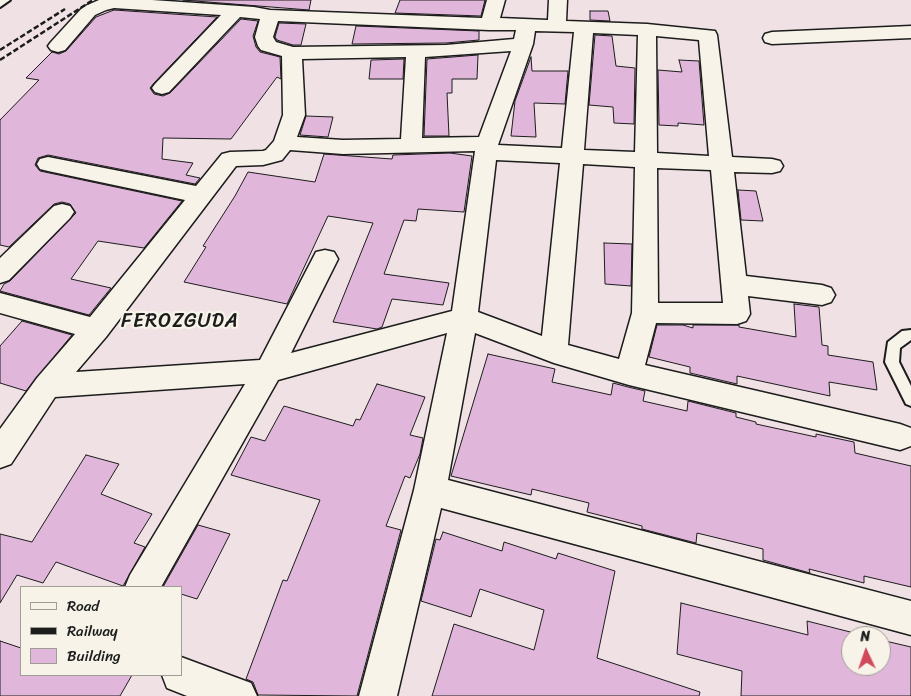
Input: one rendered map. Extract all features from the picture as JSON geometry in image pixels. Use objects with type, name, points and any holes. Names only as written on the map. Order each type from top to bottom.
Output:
[{"type":"street","points":[[318,17],[328,0]]},
{"type":"street","points":[[347,18],[356,0]]},
{"type":"street","points":[[387,20],[396,0]]},
{"type":"street","points":[[489,24],[496,0]]},
{"type":"street","points":[[557,27],[558,0]]},
{"type":"street","points":[[58,46],[89,11],[101,5],[114,3],[255,9],[318,17],[489,24],[525,35]]},
{"type":"street","points":[[255,9],[268,46],[292,54],[416,52],[525,35],[557,27],[647,30],[708,35],[737,314],[645,313]]},
{"type":"street","points":[[162,88],[255,9]]},
{"type":"street","points":[[554,352],[584,27]]},
{"type":"street","points":[[629,373],[645,313],[647,30]]},
{"type":"street","points":[[772,38],[911,32]]},
{"type":"street","points":[[378,696],[430,490],[464,318],[487,148],[525,35]]},
{"type":"street","points":[[411,147],[416,52]]},
{"type":"street","points":[[0,454],[47,386],[96,329],[230,159],[263,158],[274,154],[284,143],[294,114],[292,54]]},
{"type":"street","points":[[284,143],[343,147],[487,148],[571,157],[772,166]]},
{"type":"street","points":[[48,164],[202,195]]},
{"type":"street","points":[[0,272],[62,212]]},
{"type":"street","points":[[143,586],[268,371],[325,259]]},
{"type":"street","points":[[734,284],[822,295]]},
{"type":"street","points":[[0,303],[96,329]]},
{"type":"street","points":[[47,386],[268,371],[464,318],[554,352],[629,373],[900,437]]},
{"type":"street","points":[[430,490],[911,618]]},
{"type":"street","points":[[182,676],[238,696]]},
{"type":"lane","points":[[0,4],[6,0]]},
{"type":"lane","points":[[911,335],[907,335],[892,346],[892,362],[911,400]]},
{"type":"building","points":[[183,0],[311,0],[309,10]]},
{"type":"building","points":[[400,0],[485,0],[481,16],[395,13]]},
{"type":"building","points":[[114,10],[217,17],[154,83],[150,88],[154,94],[163,96],[170,93],[241,19],[258,21],[253,36],[256,47],[260,52],[280,57],[281,79],[277,77],[231,139],[163,138],[162,159],[193,163],[186,175],[200,178],[195,184],[48,155],[38,158],[35,165],[40,171],[182,201],[144,248],[98,241],[71,279],[111,288],[89,315],[0,291],[4,284],[10,281],[76,213],[70,204],[62,202],[54,204],[9,247],[0,245],[0,120],[39,80],[26,78],[52,52],[59,54],[66,51],[96,17]]},
{"type":"building","points":[[590,11],[608,11],[610,21],[590,20]]},
{"type":"building","points":[[279,23],[306,24],[301,45],[293,45],[277,40],[275,37]]},
{"type":"building","points":[[356,26],[479,31],[479,40],[446,43],[352,44]]},
{"type":"building","points":[[595,35],[612,36],[616,66],[635,68],[634,124],[614,123],[613,107],[589,105]]},
{"type":"building","points":[[478,55],[477,79],[452,79],[452,93],[447,93],[449,136],[424,136],[427,59]]},
{"type":"building","points":[[531,57],[532,71],[568,71],[565,104],[534,103],[536,137],[511,136],[515,101]]},
{"type":"building","points":[[404,59],[403,79],[369,79],[371,60]]},
{"type":"building","points":[[679,60],[699,61],[704,125],[678,123],[678,126],[659,125],[658,70],[682,72]]},
{"type":"building","points":[[306,116],[333,117],[328,137],[300,135]]},
{"type":"building","points":[[450,153],[472,156],[464,212],[418,209],[416,221],[404,220],[384,274],[449,283],[443,305],[392,299],[382,327],[377,329],[333,322],[373,223],[328,216],[287,304],[184,282],[206,247],[203,246],[248,172],[315,182],[324,154],[392,159],[393,155]]},
{"type":"building","points":[[738,190],[756,191],[763,221],[741,220]]},
{"type":"building","points":[[604,243],[632,244],[631,286],[605,284]]},
{"type":"building","points":[[794,304],[819,307],[822,345],[828,346],[828,355],[873,362],[877,390],[829,382],[830,396],[737,376],[737,384],[690,373],[690,367],[649,357],[657,325],[683,325],[693,328],[693,325],[739,325],[739,327],[796,337]]},
{"type":"building","points":[[22,321],[72,335],[26,391],[0,383],[0,346]]},
{"type":"building","points":[[488,354],[555,369],[552,382],[611,395],[613,383],[645,391],[643,401],[687,411],[688,401],[736,413],[736,417],[756,422],[756,424],[816,437],[816,434],[854,442],[855,453],[911,466],[911,587],[864,576],[864,583],[809,569],[810,573],[763,560],[763,549],[697,533],[696,543],[642,529],[642,526],[587,512],[589,503],[532,489],[531,495],[451,476]]},
{"type":"building","points":[[377,384],[425,397],[410,435],[423,438],[420,454],[410,478],[405,476],[386,526],[401,530],[357,696],[258,695],[253,682],[246,679],[283,580],[287,581],[320,500],[231,475],[251,437],[265,441],[284,406],[353,426],[356,419],[360,420]]},
{"type":"building","points":[[86,455],[119,464],[101,494],[152,514],[134,543],[145,547],[123,586],[56,562],[43,583],[17,575],[0,603],[0,534],[32,542]]},
{"type":"building","points":[[198,525],[230,534],[197,599],[182,594],[182,586],[164,586]]},
{"type":"building","points":[[443,532],[502,551],[504,542],[556,559],[558,553],[615,571],[597,658],[700,692],[699,696],[432,696],[454,624],[534,650],[544,610],[480,589],[471,617],[421,601],[436,539],[440,540]]},
{"type":"building","points":[[681,603],[808,635],[807,621],[841,630],[841,676],[891,676],[891,642],[911,647],[911,696],[741,696],[742,671],[677,654]]},
{"type":"building","points":[[0,641],[20,648],[20,676],[131,676],[120,696],[0,696]]},
{"type":"railway","points":[[0,60],[93,0]]},
{"type":"railway","points":[[0,50],[65,9]]},
{"type":"district","name":"FEROZGUDA","points":[[180,322]]}]
